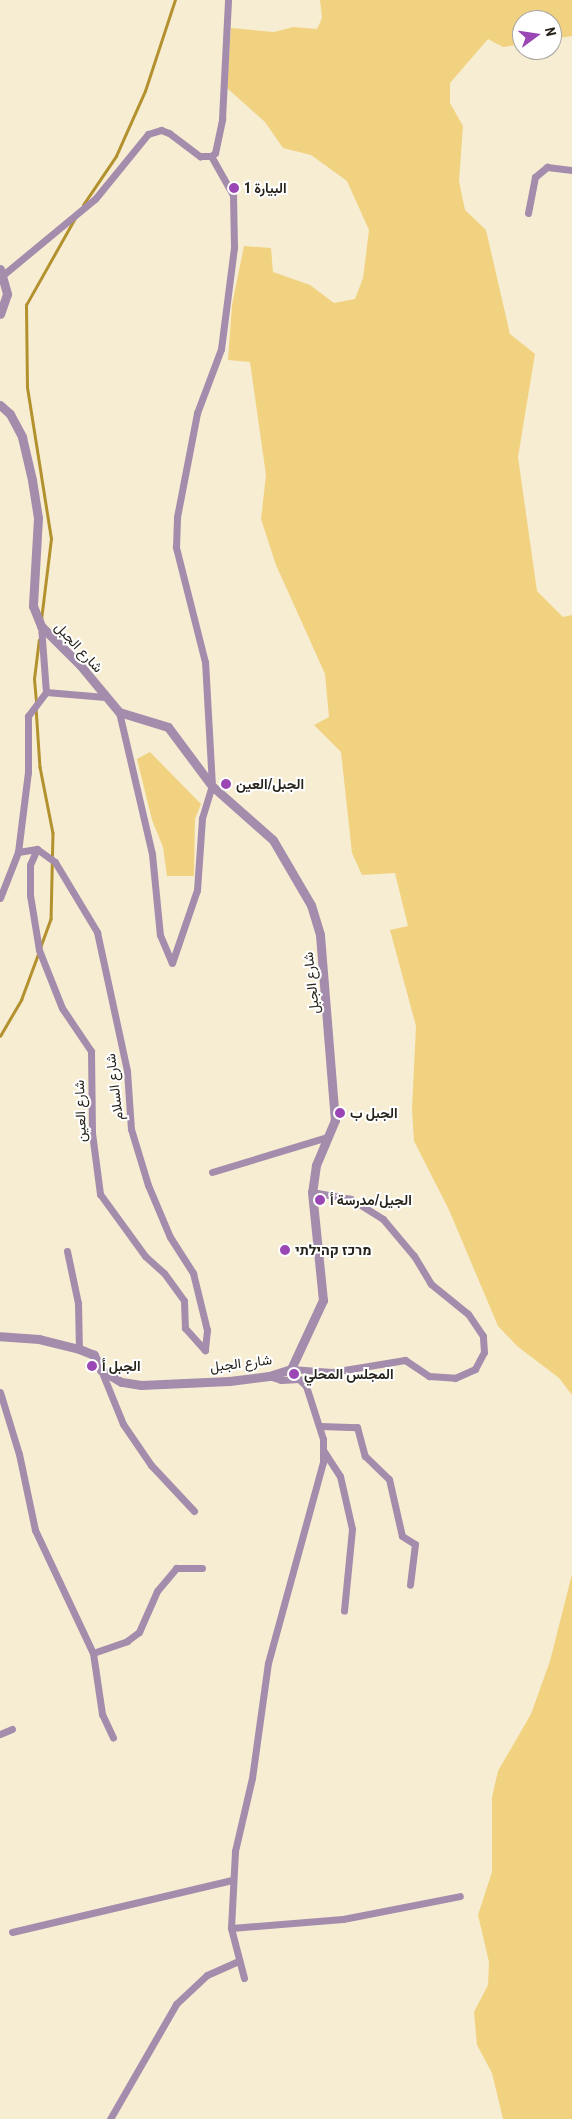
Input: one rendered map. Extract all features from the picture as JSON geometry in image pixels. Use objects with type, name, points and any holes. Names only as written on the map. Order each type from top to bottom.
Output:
[{"type":"street","points":[[211,156],[218,146],[222,119],[228,0]]},
{"type":"street","points":[[0,314],[7,294],[2,272],[95,200],[148,134],[161,130],[169,133],[193,152],[211,156],[233,196],[234,247],[221,349],[197,413],[177,517],[176,547],[205,662],[212,786],[202,818],[197,890],[172,963],[160,935],[152,854],[126,755],[119,712]]},
{"type":"street","points":[[528,214],[535,177],[546,167],[572,170]]},
{"type":"street","name":"شارع الجبل","points":[[0,406],[10,414],[22,437],[32,480],[38,518],[33,606],[41,626],[80,665],[119,712],[168,727],[212,786],[273,840],[311,905],[320,935],[334,1086],[335,1120],[316,1165],[312,1192],[323,1300],[291,1369],[269,1376],[140,1385],[121,1382],[102,1370],[94,1355],[79,1349],[39,1339],[0,1336]]},
{"type":"street","points":[[0,898],[18,852],[28,772],[28,716],[46,692],[41,626]]},
{"type":"street","points":[[46,692],[105,697]]},
{"type":"street","points":[[18,852],[37,849]]},
{"type":"street","name":"شارع العين","points":[[37,849],[30,864],[30,896],[39,950],[62,1008],[91,1051],[92,1132],[100,1194],[145,1256],[164,1273],[184,1301],[185,1328],[205,1350]]},
{"type":"street","name":"شارع السلام","points":[[37,849],[56,862],[96,932],[128,1071],[131,1129],[148,1185],[170,1237],[193,1273],[207,1330],[205,1350]]},
{"type":"street","points":[[212,1172],[327,1137]]},
{"type":"street","points":[[291,1369],[332,1372],[405,1360],[429,1376],[455,1378],[475,1369],[484,1352],[483,1336],[468,1314],[430,1284],[414,1256],[383,1219],[351,1199],[312,1192]]},
{"type":"street","points":[[67,1251],[78,1303],[79,1349]]},
{"type":"street","points":[[102,1370],[123,1424],[151,1465],[194,1511]]},
{"type":"street","points":[[244,1978],[231,1928],[235,1851],[252,1778],[268,1663],[322,1462],[323,1450],[320,1426],[306,1386],[299,1379],[281,1380],[269,1376]]},
{"type":"street","points":[[0,1392],[19,1454],[35,1530],[93,1653],[102,1714],[113,1738]]},
{"type":"street","points":[[320,1426],[357,1427],[364,1456],[389,1479],[402,1536],[415,1544],[410,1585]]},
{"type":"street","points":[[323,1450],[340,1476],[352,1529],[344,1611]]},
{"type":"street","points":[[93,1653],[127,1641],[139,1632],[157,1591],[176,1568],[202,1568]]},
{"type":"street","points":[[0,1734],[12,1729]]},
{"type":"street","points":[[12,1932],[232,1880]]},
{"type":"street","points":[[231,1928],[343,1919],[460,1896]]},
{"type":"street","points":[[110,2119],[176,2004],[207,1975],[239,1961]]},
{"type":"shaded area","points":[[320,0],[572,0],[572,36],[562,38],[562,10],[512,10],[512,46],[503,47],[488,39],[450,83],[450,103],[463,126],[459,181],[465,210],[486,230],[510,334],[535,354],[518,457],[537,591],[563,617],[572,615],[572,1395],[559,1378],[517,1346],[498,1326],[449,1210],[414,1141],[412,1109],[416,1026],[390,930],[408,926],[395,873],[362,875],[352,853],[341,752],[314,725],[329,717],[325,674],[276,565],[261,519],[266,475],[250,362],[228,360],[232,305],[244,246],[271,248],[273,272],[310,285],[334,303],[355,299],[363,278],[369,230],[347,181],[311,155],[283,148],[265,122],[227,88],[231,28],[274,32],[293,27],[317,29],[322,18]]},
{"type":"shaded area","points":[[150,752],[201,804],[195,819],[194,876],[167,876],[163,847],[152,820],[137,759]]},
{"type":"shaded area","points":[[572,1574],[572,2119],[503,2119],[492,2073],[477,2045],[474,2012],[488,1985],[489,1962],[478,1915],[492,1872],[492,1797],[498,1771],[531,1714],[550,1661]]},
{"type":"waterway","points":[[83,205],[116,156],[145,91],[175,0]]},
{"type":"waterway","points":[[41,620],[51,539],[27,388],[26,305],[75,218]]},
{"type":"waterway","points":[[36,702],[34,679],[39,640]]},
{"type":"waterway","points":[[36,707],[40,767],[53,833],[51,919],[41,946]]},
{"type":"waterway","points":[[0,1036],[21,1000],[38,954]]},
{"type":"place","name":"البيارة 1","points":[[234,188]]},
{"type":"place","name":"الجبل/العين","points":[[226,784]]},
{"type":"place","name":"الجبل ب","points":[[340,1113]]},
{"type":"place","name":"الجيل/مدرسة أ","points":[[320,1200]]},
{"type":"place","name":"מרכז קהילתי","points":[[285,1250]]},
{"type":"place","name":"الجبل أ","points":[[92,1366]]},
{"type":"place","name":"المجلس المحلي","points":[[294,1374]]}]
